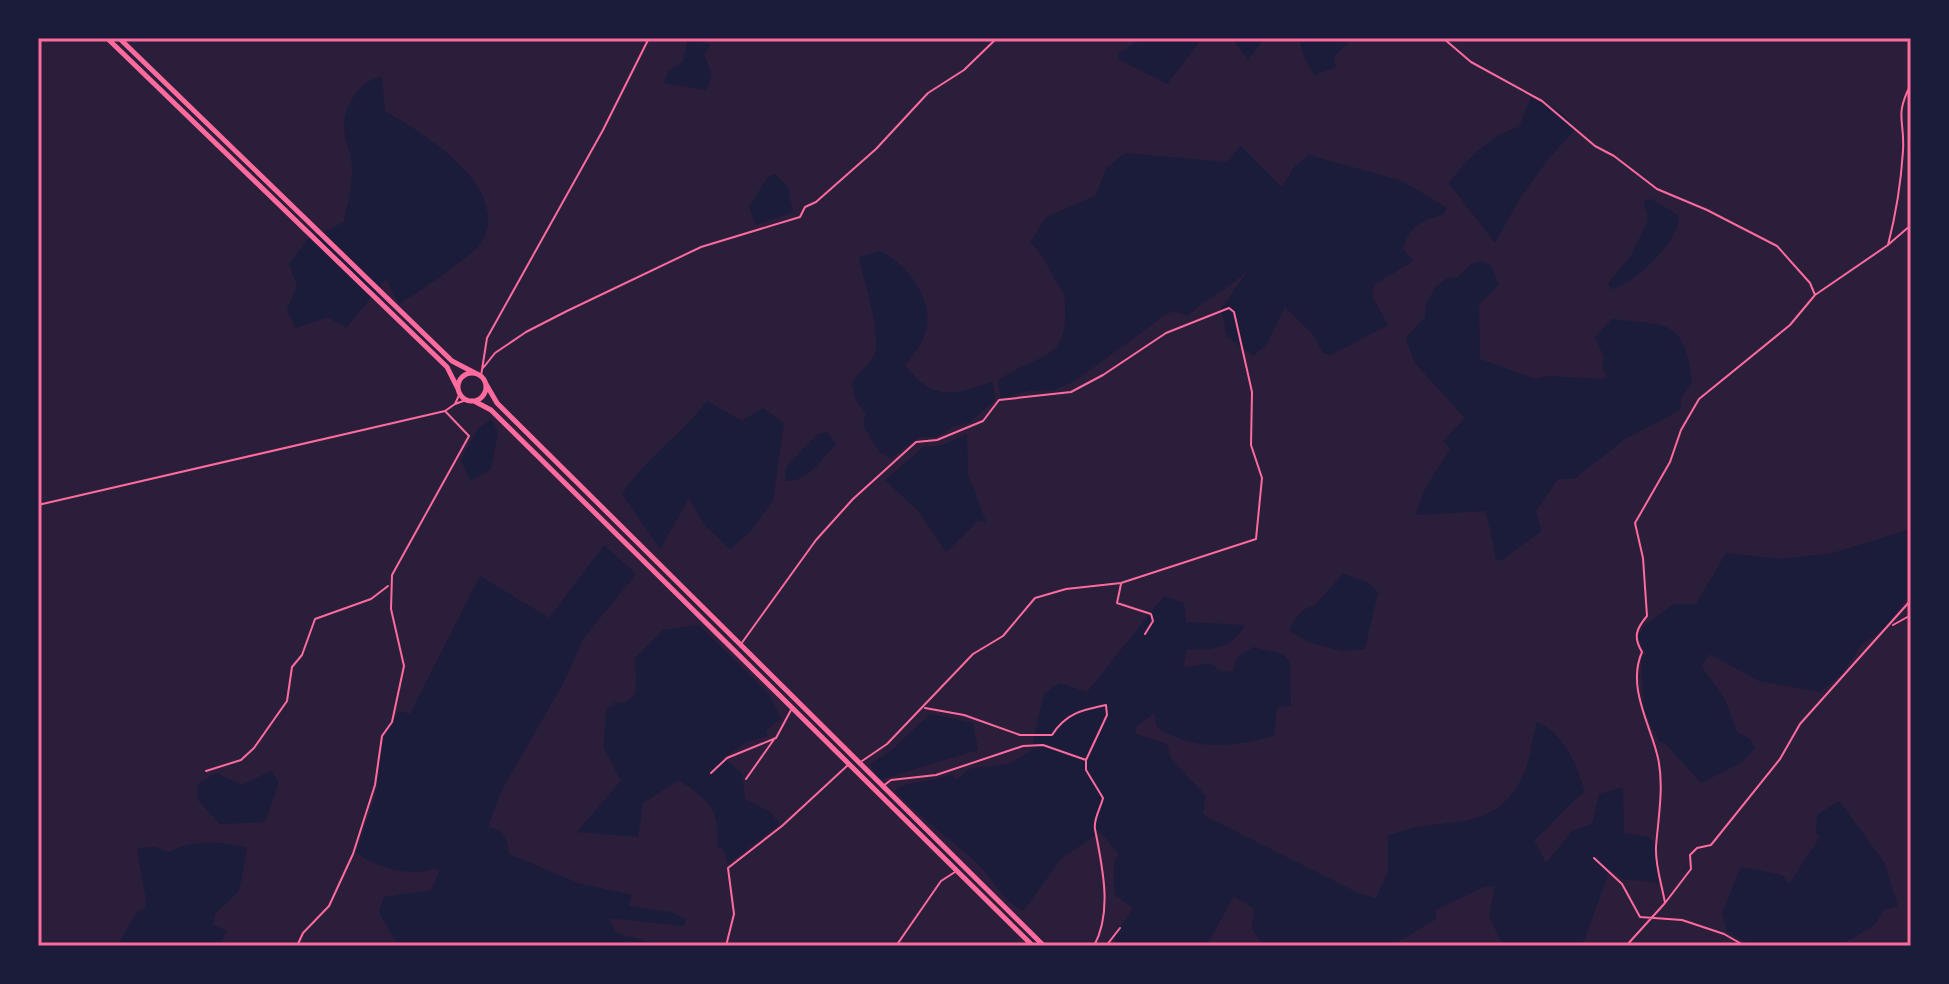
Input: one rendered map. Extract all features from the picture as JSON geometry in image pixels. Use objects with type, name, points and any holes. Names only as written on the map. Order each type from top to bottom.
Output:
[{"type":"highway","points":[[107,38],[447,367],[466,400],[491,410],[1033,946]]},
{"type":"highway","points":[[119,38],[452,361],[479,375],[497,403],[1044,946]]},
{"type":"highway","points":[[459,391],[463,377],[479,375]]},
{"type":"highway","points":[[474,401],[485,393],[486,384]]},
{"type":"street","points":[[483,368],[487,338],[603,130],[649,38]]},
{"type":"street","points":[[479,375],[495,353],[567,311],[701,247],[800,217],[805,207],[816,202],[876,149],[928,93],[964,70],[997,38]]},
{"type":"street","points":[[1443,38],[1471,62],[1542,101],[1595,146],[1614,156],[1657,189],[1707,210],[1777,246],[1810,283],[1815,295]]},
{"type":"street","points":[[1888,245],[1896,217],[1903,151],[1898,117],[1911,84]]},
{"type":"street","points":[[1665,903],[1656,848],[1661,827],[1658,756],[1641,712],[1637,662],[1642,652],[1636,641],[1637,629],[1647,616],[1643,558],[1635,523],[1670,462],[1681,430],[1699,399],[1790,325],[1815,295],[1888,245],[1911,225]]},
{"type":"street","points":[[740,645],[816,540],[853,499],[916,442],[937,440],[983,421],[999,400],[1071,392],[1103,375],[1166,333],[1229,308],[1234,312],[1252,392],[1251,445],[1262,478],[1256,539],[1121,583],[1066,589],[1035,598],[1003,636],[973,654],[887,744],[859,764]]},
{"type":"street","points":[[455,404],[459,391]]},
{"type":"street","points":[[38,505],[445,411],[466,400]]},
{"type":"street","points":[[206,771],[241,760],[254,748],[287,701],[292,667],[302,655],[315,619],[371,599],[389,585],[469,436],[445,411]]},
{"type":"street","points":[[1121,583],[1117,603],[1151,614],[1153,621],[1145,634]]},
{"type":"street","points":[[297,946],[303,933],[329,906],[353,854],[375,785],[382,736],[392,722],[404,666],[389,585]]},
{"type":"street","points":[[1626,946],[1653,919],[1691,869],[1690,855],[1697,848],[1711,845],[1780,759],[1800,724],[1892,626],[1911,600]]},
{"type":"street","points":[[1892,626],[1911,615]]},
{"type":"street","points":[[924,707],[964,715],[1020,735],[1052,735],[1061,721],[1077,711],[1106,705],[1107,715],[1086,760],[1086,770],[1103,798],[1095,830],[1100,843],[1105,907],[1102,930],[1094,946]]},
{"type":"street","points":[[746,779],[776,738],[792,709]]},
{"type":"street","points":[[711,773],[727,758],[776,738]]},
{"type":"street","points":[[882,787],[891,780],[936,775],[1023,746],[1043,745],[1086,760]]},
{"type":"street","points":[[726,946],[734,914],[728,868],[782,826],[848,764]]},
{"type":"street","points":[[1594,858],[1622,884],[1640,917],[1682,920],[1703,926],[1745,946]]},
{"type":"street","points":[[896,946],[941,881],[956,871]]},
{"type":"street","points":[[1106,946],[1120,928]]},
{"type":"shaded area","points":[[38,38],[688,38],[683,61],[668,71],[664,83],[705,90],[711,76],[704,54],[711,45],[695,38],[1142,38],[1117,54],[1118,59],[1167,84],[1202,38],[1232,38],[1248,60],[1265,38],[1299,38],[1304,57],[1314,75],[1336,67],[1334,57],[1353,38],[1911,38],[1911,529],[1833,553],[1780,559],[1726,553],[1696,604],[1674,604],[1645,625],[1638,637],[1646,654],[1641,660],[1644,711],[1659,741],[1666,744],[1701,783],[1742,762],[1755,748],[1750,739],[1737,732],[1724,697],[1701,666],[1710,654],[1759,681],[1820,692],[1842,674],[1862,644],[1884,629],[1911,593],[1911,944],[1839,946],[1873,926],[1885,909],[1898,906],[1884,862],[1839,801],[1817,815],[1816,833],[1820,837],[1789,884],[1782,875],[1741,867],[1722,913],[1727,931],[1751,946],[1582,946],[1610,869],[1623,879],[1659,883],[1655,843],[1648,837],[1624,833],[1623,787],[1599,794],[1592,824],[1572,831],[1546,863],[1534,840],[1585,792],[1562,742],[1537,722],[1525,771],[1513,793],[1499,807],[1483,816],[1408,829],[1388,836],[1388,872],[1376,898],[1360,894],[1207,817],[1203,813],[1206,796],[1171,759],[1167,744],[1136,734],[1136,727],[1155,713],[1156,726],[1184,740],[1214,745],[1244,743],[1274,736],[1277,707],[1291,706],[1290,661],[1282,654],[1253,647],[1237,658],[1233,671],[1222,672],[1209,663],[1183,668],[1187,649],[1221,646],[1234,639],[1245,625],[1186,622],[1184,603],[1164,596],[1087,692],[1059,683],[1044,694],[1031,751],[1011,763],[969,769],[956,780],[952,774],[905,785],[895,791],[971,858],[1009,901],[1023,911],[1061,859],[1100,832],[1119,854],[1114,861],[1114,894],[1133,908],[1115,935],[1116,946],[665,946],[616,933],[609,918],[683,926],[686,919],[671,912],[629,906],[632,895],[578,883],[509,854],[504,836],[488,827],[501,791],[563,684],[583,639],[636,574],[604,545],[549,618],[480,576],[410,714],[399,711],[383,738],[376,794],[356,852],[395,870],[440,870],[431,890],[384,897],[379,912],[398,946],[219,946],[227,931],[213,925],[215,914],[239,891],[247,848],[208,842],[169,852],[154,847],[137,848],[147,906],[136,914],[117,946],[38,946]],"holes":[[[382,77],[385,111],[420,133],[459,164],[475,182],[485,201],[488,221],[477,248],[399,304],[386,279],[346,328],[328,317],[296,328],[287,310],[297,286],[289,264],[307,240],[344,222],[352,173],[344,120],[360,88]],[[1531,97],[1563,114],[1574,131],[1521,196],[1495,243],[1449,183],[1472,157],[1499,135],[1519,127]],[[1241,146],[1282,187],[1294,167],[1309,155],[1402,181],[1447,208],[1443,215],[1428,219],[1412,230],[1403,249],[1413,261],[1374,285],[1372,296],[1388,325],[1331,355],[1323,353],[1312,333],[1285,307],[1266,345],[1253,356],[1227,336],[1221,309],[1249,269],[1188,316],[1173,311],[1165,315],[1075,381],[1053,390],[1028,391],[1001,399],[998,381],[1050,352],[1063,333],[1064,293],[1040,253],[1030,243],[1046,217],[1095,196],[1107,168],[1125,153],[1226,162]],[[775,174],[788,187],[793,212],[756,225],[749,207],[768,177]],[[1651,199],[1679,216],[1672,237],[1654,260],[1631,279],[1611,289],[1608,283],[1631,256],[1648,220],[1644,201]],[[880,251],[911,276],[919,288],[927,313],[927,326],[921,342],[905,365],[925,385],[944,392],[966,390],[993,382],[995,400],[970,422],[954,426],[936,437],[919,437],[891,458],[879,452],[863,424],[866,413],[856,401],[852,384],[872,359],[875,350],[872,310],[859,257]],[[1480,261],[1490,265],[1499,284],[1479,305],[1480,359],[1535,379],[1548,376],[1602,379],[1607,376],[1602,368],[1604,357],[1595,337],[1612,319],[1668,328],[1677,334],[1688,360],[1692,381],[1682,396],[1680,410],[1625,439],[1574,479],[1558,479],[1536,511],[1541,531],[1500,561],[1496,559],[1486,511],[1415,515],[1426,487],[1450,449],[1443,441],[1465,418],[1414,362],[1406,338],[1425,317],[1426,303],[1436,287],[1446,279],[1458,277],[1471,264]],[[707,401],[742,421],[763,408],[784,423],[773,500],[751,531],[730,549],[704,524],[689,498],[660,549],[622,494]],[[492,419],[498,433],[491,469],[470,481],[461,460],[477,430]],[[827,432],[836,444],[820,463],[800,478],[785,481],[786,467],[817,435]],[[967,434],[968,474],[986,522],[978,521],[946,552],[918,511],[885,480],[923,447],[943,445]],[[1343,574],[1367,582],[1378,592],[1365,649],[1343,651],[1310,643],[1289,630],[1305,609],[1314,606]],[[699,625],[768,693],[781,718],[766,731],[767,736],[746,742],[723,758],[742,773],[745,799],[770,812],[780,824],[728,864],[723,849],[718,847],[716,822],[710,806],[679,780],[643,803],[638,837],[577,832],[621,781],[604,748],[606,710],[616,702],[626,703],[636,693],[635,658],[663,630]],[[930,714],[973,723],[978,750],[879,780],[870,764],[892,750]],[[271,771],[279,782],[265,822],[220,824],[198,800],[197,785],[216,773],[242,785]]]},
{"type":"shaded area","points":[[1495,886],[1489,916],[1503,946],[1391,946],[1436,919],[1435,910],[1484,887]]},
{"type":"shaded area","points":[[1234,896],[1254,909],[1252,929],[1264,946],[1206,946]]}]
